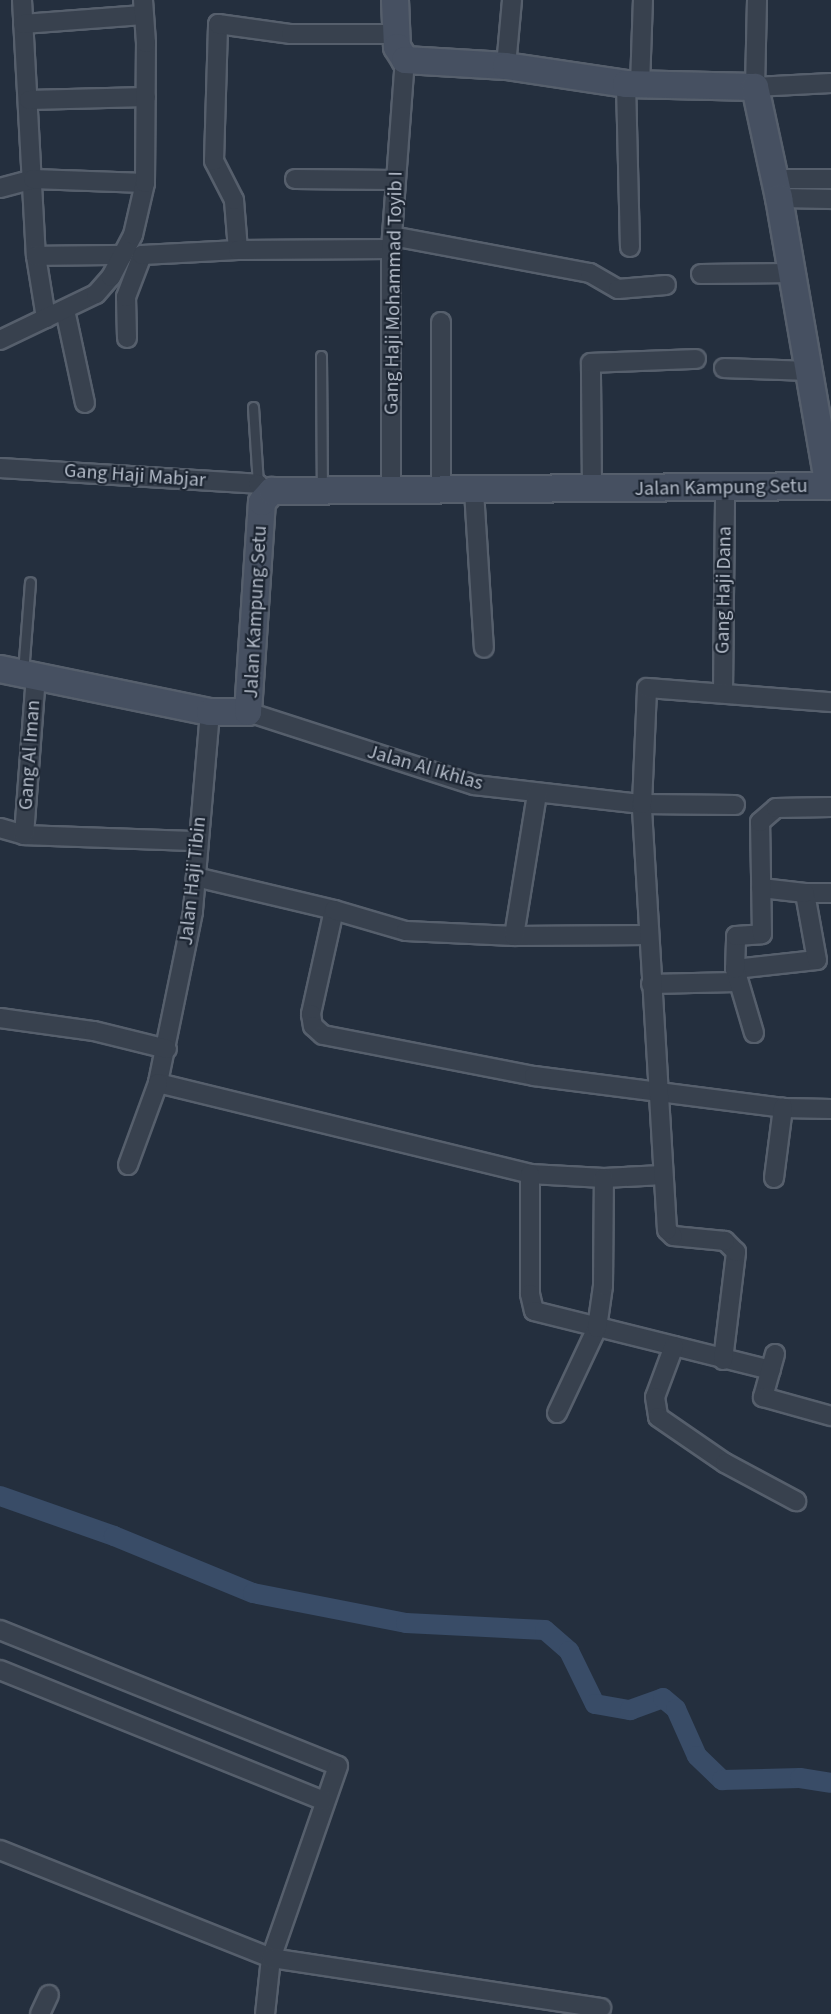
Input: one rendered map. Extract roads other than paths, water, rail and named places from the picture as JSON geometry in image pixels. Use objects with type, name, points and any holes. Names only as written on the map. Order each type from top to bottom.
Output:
[{"type":"street","points":[[22,0],[36,256],[46,318]]},
{"type":"street","points":[[395,0],[399,52],[405,60],[506,66],[633,85],[755,87],[831,83]]},
{"type":"street","points":[[506,66],[512,0]]},
{"type":"street","points":[[630,247],[633,85],[643,0]]},
{"type":"street","points":[[755,87],[757,0]]},
{"type":"street","points":[[0,340],[96,294],[123,255],[133,235],[145,183],[146,97],[143,7],[23,24]]},
{"type":"street","points":[[238,250],[234,200],[214,161],[218,24],[291,34],[397,34]]},
{"type":"street","name":"Gang Haji Mohammad Toyib I","points":[[391,490],[391,242],[405,60]]},
{"type":"street","name":"Jalan Kampung Setu","points":[[20,672],[210,712],[248,712],[252,704],[262,488],[322,491],[474,491],[725,488],[830,492],[777,188],[755,87]]},
{"type":"street","points":[[29,100],[146,97]]},
{"type":"street","points":[[0,188],[33,179],[145,183]]},
{"type":"street","points":[[296,179],[394,180]]},
{"type":"street","points":[[777,188],[831,179]]},
{"type":"street","points":[[777,188],[831,199]]},
{"type":"street","points":[[127,338],[126,297],[142,255],[391,242],[590,273],[618,290],[666,285]]},
{"type":"street","points":[[36,256],[123,255]]},
{"type":"street","points":[[701,273],[792,273]]},
{"type":"street","points":[[65,310],[85,403]]},
{"type":"street","points":[[441,322],[441,490]]},
{"type":"street","points":[[592,490],[591,363],[596,360],[696,359]]},
{"type":"street","points":[[724,368],[809,371]]},
{"type":"street","name":"Gang Haji Mabjar","points":[[0,468],[262,488]]},
{"type":"street","name":"Gang Haji Dana","points":[[723,692],[725,488]]},
{"type":"street","points":[[474,491],[484,648]]},
{"type":"street","name":"Gang Al Iman","points":[[20,672],[24,835]]},
{"type":"street","points":[[723,1360],[736,1252],[725,1241],[670,1234],[663,1175],[642,804],[647,688],[831,702]]},
{"type":"street","name":"Jalan Haji Tibin","points":[[128,1165],[158,1083],[167,1049],[196,877],[210,712]]},
{"type":"street","name":"Jalan Al Ikhlas","points":[[248,712],[455,780],[537,794],[642,804],[735,805]]},
{"type":"street","points":[[514,936],[537,794]]},
{"type":"street","points":[[754,1033],[736,975],[736,936],[762,934],[760,822],[764,816],[784,807],[831,807]]},
{"type":"street","points":[[0,828],[24,835],[198,841]]},
{"type":"street","points":[[196,877],[334,910],[406,931],[514,936],[648,935]]},
{"type":"street","points":[[762,888],[805,893],[831,893]]},
{"type":"street","points":[[651,984],[736,975],[817,960],[805,893]]},
{"type":"street","points":[[334,910],[311,1014],[313,1026],[323,1035],[534,1076],[783,1108],[831,1109]]},
{"type":"street","points":[[0,1018],[94,1030],[167,1049]]},
{"type":"street","points":[[158,1083],[530,1174],[604,1178],[663,1175]]},
{"type":"street","points":[[774,1178],[783,1108]]},
{"type":"street","points":[[530,1174],[530,1294],[534,1311],[723,1360],[773,1362],[763,1397],[831,1416]]},
{"type":"street","points":[[557,1413],[597,1328],[603,1286],[604,1178]]},
{"type":"street","points":[[674,1346],[655,1397],[658,1417],[725,1463],[796,1502]]},
{"type":"street","points":[[0,1630],[338,1766],[271,1958],[265,2014]]},
{"type":"street","points":[[0,1670],[325,1801]]},
{"type":"street","points":[[0,1850],[271,1958],[601,2008]]},
{"type":"street","points":[[40,2014],[49,1995]]},
{"type":"lane","points":[[321,356],[322,491]]},
{"type":"lane","points":[[253,407],[262,488]]},
{"type":"lane","points":[[20,672],[30,582]]},
{"type":"waterway","points":[[0,1496],[114,1536],[253,1593],[406,1623],[545,1630],[569,1651],[595,1704],[630,1710],[663,1698],[676,1709],[697,1756],[722,1780],[800,1778],[831,1783]]}]
